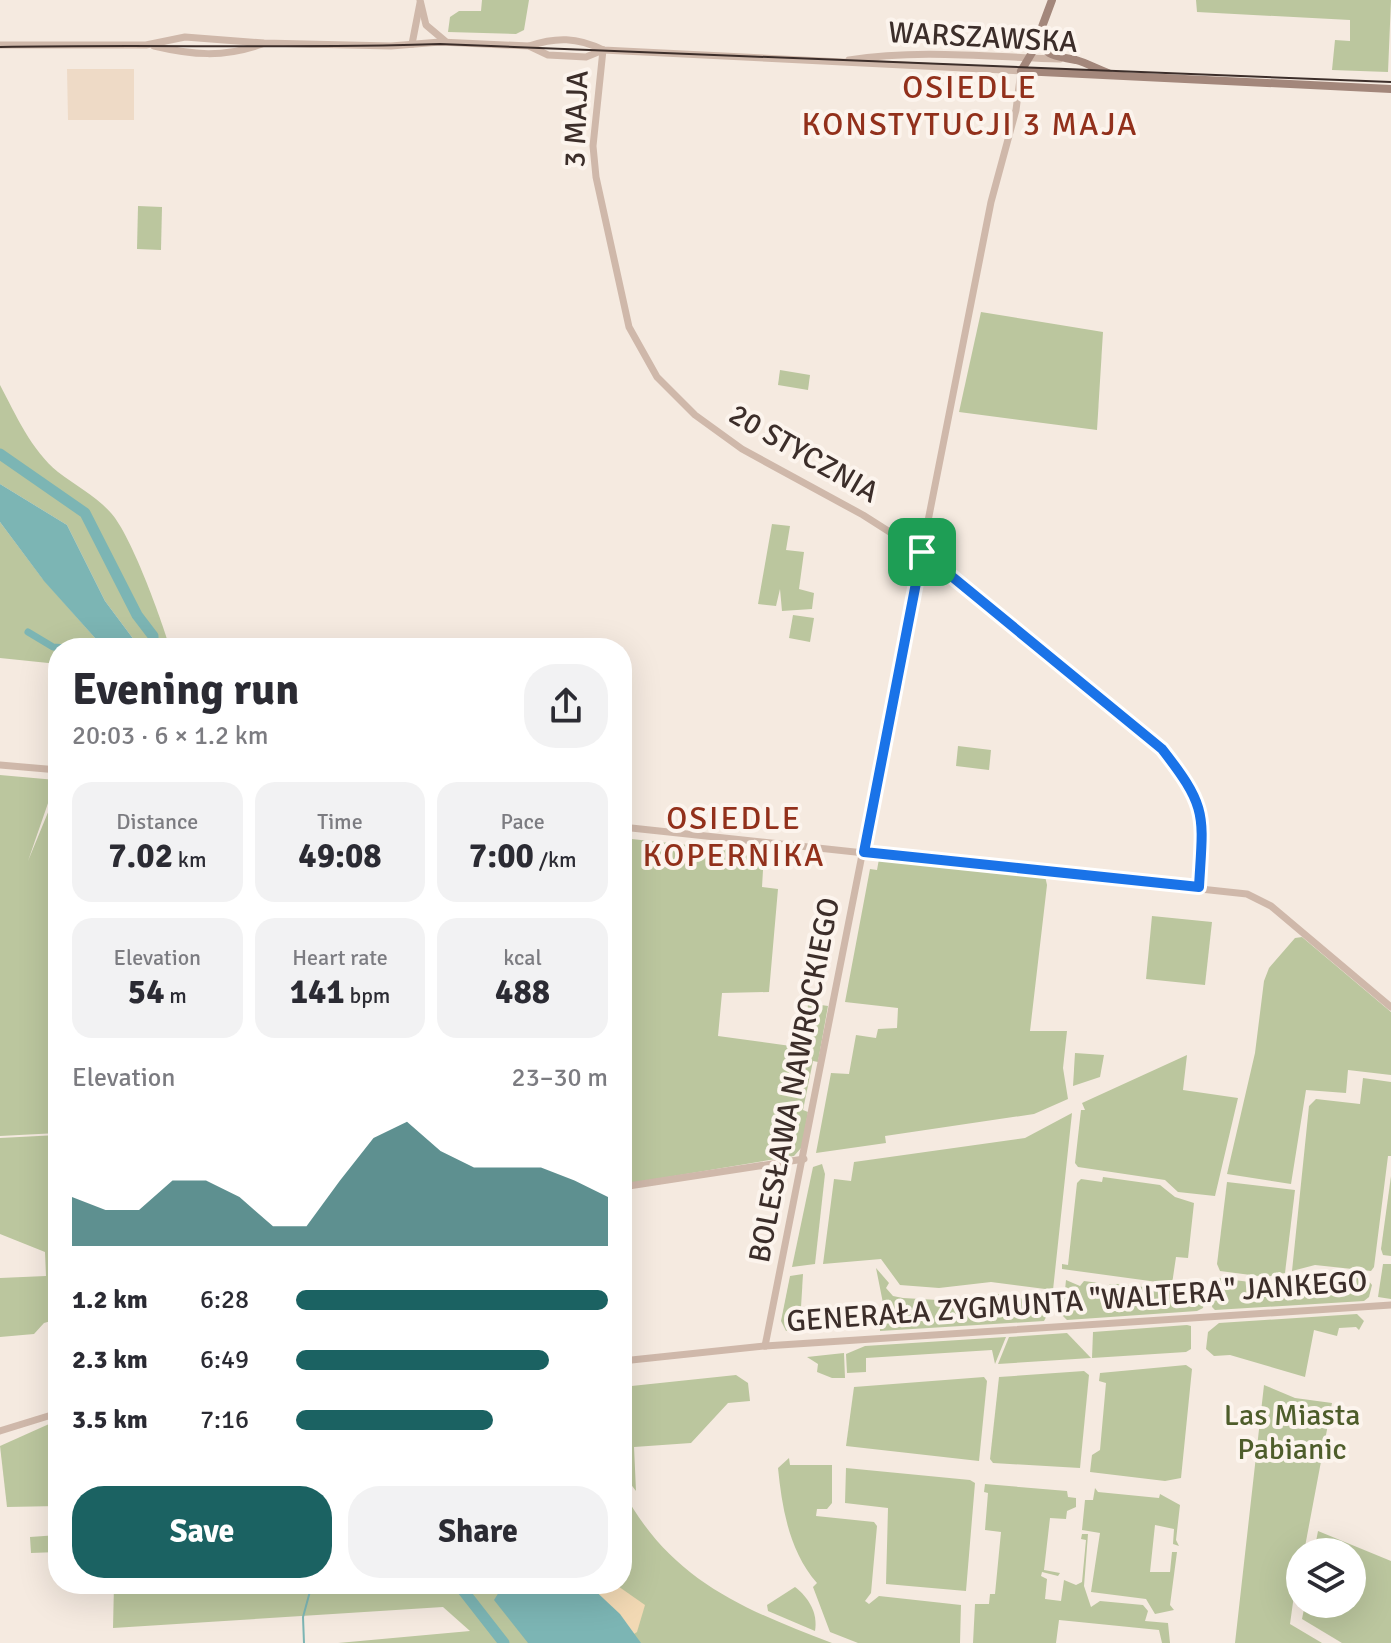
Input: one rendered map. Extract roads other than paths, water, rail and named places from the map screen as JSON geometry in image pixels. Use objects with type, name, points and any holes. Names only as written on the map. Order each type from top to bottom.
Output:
[{"type":"main road","points":[[1021,71],[1029,59],[1052,0]]},
{"type":"main road","points":[[1040,32],[1044,49],[1060,59]]},
{"type":"main road","name":"WARSZAWSKA","points":[[1060,59],[1075,60],[1123,77]]},
{"type":"main road","name":"WARSZAWSKA","points":[[1021,71],[1391,89]]},
{"type":"street","points":[[420,0],[426,25],[446,43]]},
{"type":"street","points":[[412,44],[420,0]]},
{"type":"street","name":"WARSZAWSKA","points":[[146,45],[185,37],[264,43],[529,46],[548,55],[586,57],[603,50]]},
{"type":"street","name":"WARSZAWSKA","points":[[529,46],[546,39],[583,40],[603,50],[839,61],[903,68],[1021,71]]},
{"type":"street","name":"WARSZAWSKA","points":[[146,45],[182,53],[230,54],[264,43]]},
{"type":"street","points":[[0,45],[146,45]]},
{"type":"street","name":"3 MAJA","points":[[603,50],[594,161],[609,237]]},
{"type":"street","name":"WARSZAWSKA","points":[[839,61],[903,52],[1060,59]]},
{"type":"street","name":"BOLESŁAWA NAWROCKIEGO","points":[[765,1346],[991,202],[1016,110],[1021,71]]},
{"type":"street","name":"20 STYCZNIA","points":[[609,237],[635,342],[674,395],[742,449],[922,552],[1162,749],[1190,788],[1202,819],[1199,887]]},
{"type":"street","points":[[0,765],[48,769]]},
{"type":"street","points":[[632,828],[1247,894],[1271,906],[1391,1007]]},
{"type":"street","points":[[632,1185],[804,1159]]},
{"type":"street","name":"GENERAŁA ZYGMUNTA \"WALTERA\" JANKEGO","points":[[632,1360],[765,1346],[1391,1305]]},
{"type":"street","points":[[0,1428],[48,1416]]},
{"type":"water","points":[[0,484],[67,525],[105,601],[133,638],[95,638],[44,581],[0,522]]},
{"type":"water","points":[[498,1594],[599,1594],[620,1614],[641,1643],[528,1643],[494,1600]]},
{"type":"waterway","points":[[0,454],[85,513],[137,615],[153,638]]},
{"type":"waterway","points":[[28,632],[48,644]]},
{"type":"waterway","points":[[304,1643],[303,1617],[309,1594]]},
{"type":"waterway","points":[[466,1594],[504,1643]]},
{"type":"tram line","points":[[0,47],[440,44],[1391,82]]},
{"type":"district","name":"OSIEDLE KONSTYTUCJI 3 MAJA","points":[[970,106]]},
{"type":"district","name":"OSIEDLE KOPERNIKA","points":[[734,836]]},
{"type":"park label","name":"Las Miasta Pabianic","points":[[1292,1432]]}]
